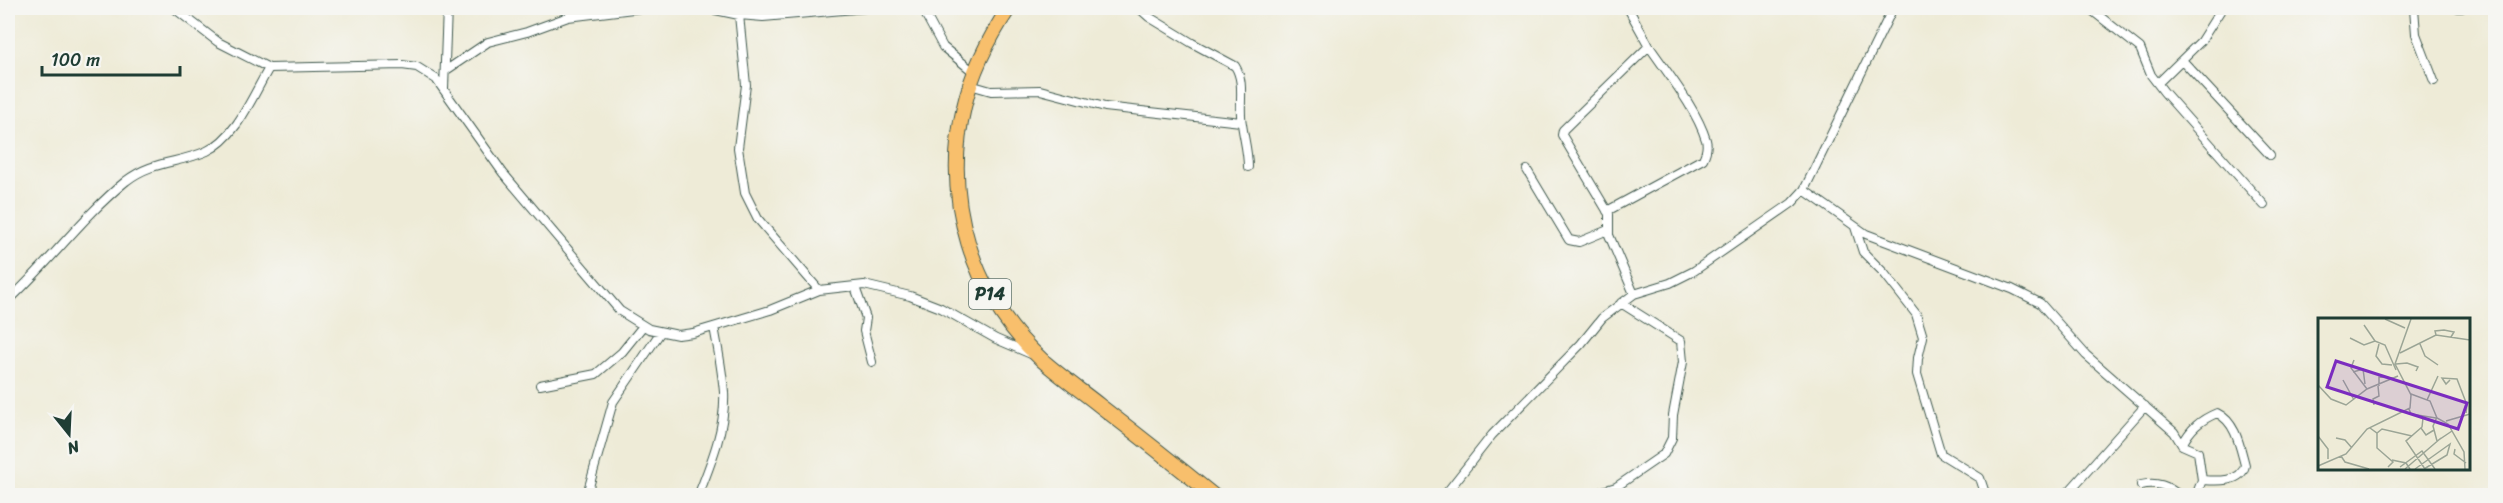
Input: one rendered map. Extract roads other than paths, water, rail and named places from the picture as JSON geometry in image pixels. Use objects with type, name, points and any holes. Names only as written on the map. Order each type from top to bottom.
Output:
[{"type":"main road","name":"P14","points":[[1009,8],[992,34],[973,79],[964,106],[957,157],[961,216],[978,273],[1010,325],[1042,360],[1214,495]]},
{"type":"street","points":[[174,8],[218,42],[269,68],[402,65],[417,67],[428,72],[444,88],[503,172],[620,311],[660,333],[678,335],[714,327],[770,310],[819,290],[864,285],[910,296],[941,308],[996,339],[1042,360]]},
{"type":"street","points":[[444,88],[447,8]]},
{"type":"street","points":[[445,71],[488,42],[527,32],[568,17],[641,8]]},
{"type":"street","points":[[706,8],[739,15],[777,16],[866,8]]},
{"type":"street","points":[[922,8],[943,47],[973,79],[991,91],[1040,90],[1105,107],[1241,122]]},
{"type":"street","points":[[1139,8],[1149,17],[1192,44],[1235,66],[1241,80],[1241,122],[1247,144],[1248,167]]},
{"type":"street","points":[[1607,211],[1703,159],[1707,150],[1707,141],[1686,100],[1649,46],[1628,8]]},
{"type":"street","points":[[1444,495],[1492,435],[1581,344],[1602,318],[1634,294],[1670,283],[1694,271],[1792,203],[1804,190],[1893,8]]},
{"type":"street","points":[[2089,8],[2140,48],[2151,75],[2264,205]]},
{"type":"street","points":[[2158,83],[2201,41],[2222,8]]},
{"type":"street","points":[[2414,8],[2416,34],[2434,81]]},
{"type":"street","points":[[739,15],[746,85],[738,148],[745,193],[758,219],[819,290]]},
{"type":"street","points":[[1634,294],[1608,230],[1607,211],[1562,135],[1563,130],[1649,46]]},
{"type":"street","points":[[2182,60],[2270,155]]},
{"type":"street","points":[[8,301],[30,281],[104,199],[135,174],[145,168],[207,151],[221,141],[232,129],[269,68]]},
{"type":"street","points":[[1527,170],[1569,240],[1579,242],[1608,230]]},
{"type":"street","points":[[1804,190],[1855,227],[2028,296],[2040,303],[2086,355],[2174,432],[2182,445],[2198,452],[2202,480],[2196,495]]},
{"type":"street","points":[[1855,227],[1863,252],[1884,273],[1916,314],[1923,337],[1917,374],[1941,454],[1980,478],[1986,495]]},
{"type":"street","points":[[855,287],[866,318],[864,331],[872,362]]},
{"type":"street","points":[[1586,495],[1616,487],[1664,454],[1672,438],[1673,415],[1683,362],[1681,341],[1621,303]]},
{"type":"street","points":[[540,385],[596,374],[622,352],[644,326]]},
{"type":"street","points":[[698,495],[718,441],[723,412],[724,392],[714,327]]},
{"type":"street","points":[[587,494],[613,402],[660,333]]},
{"type":"street","points":[[2066,495],[2145,406]]},
{"type":"street","points":[[2182,445],[2196,425],[2205,418],[2217,413],[2226,417],[2245,465],[2244,470],[2238,476],[2225,480],[2202,480]]},
{"type":"street","points":[[2141,485],[2151,483],[2163,485],[2180,495]]},
{"type":"street","points":[[8,490],[12,495]]}]
